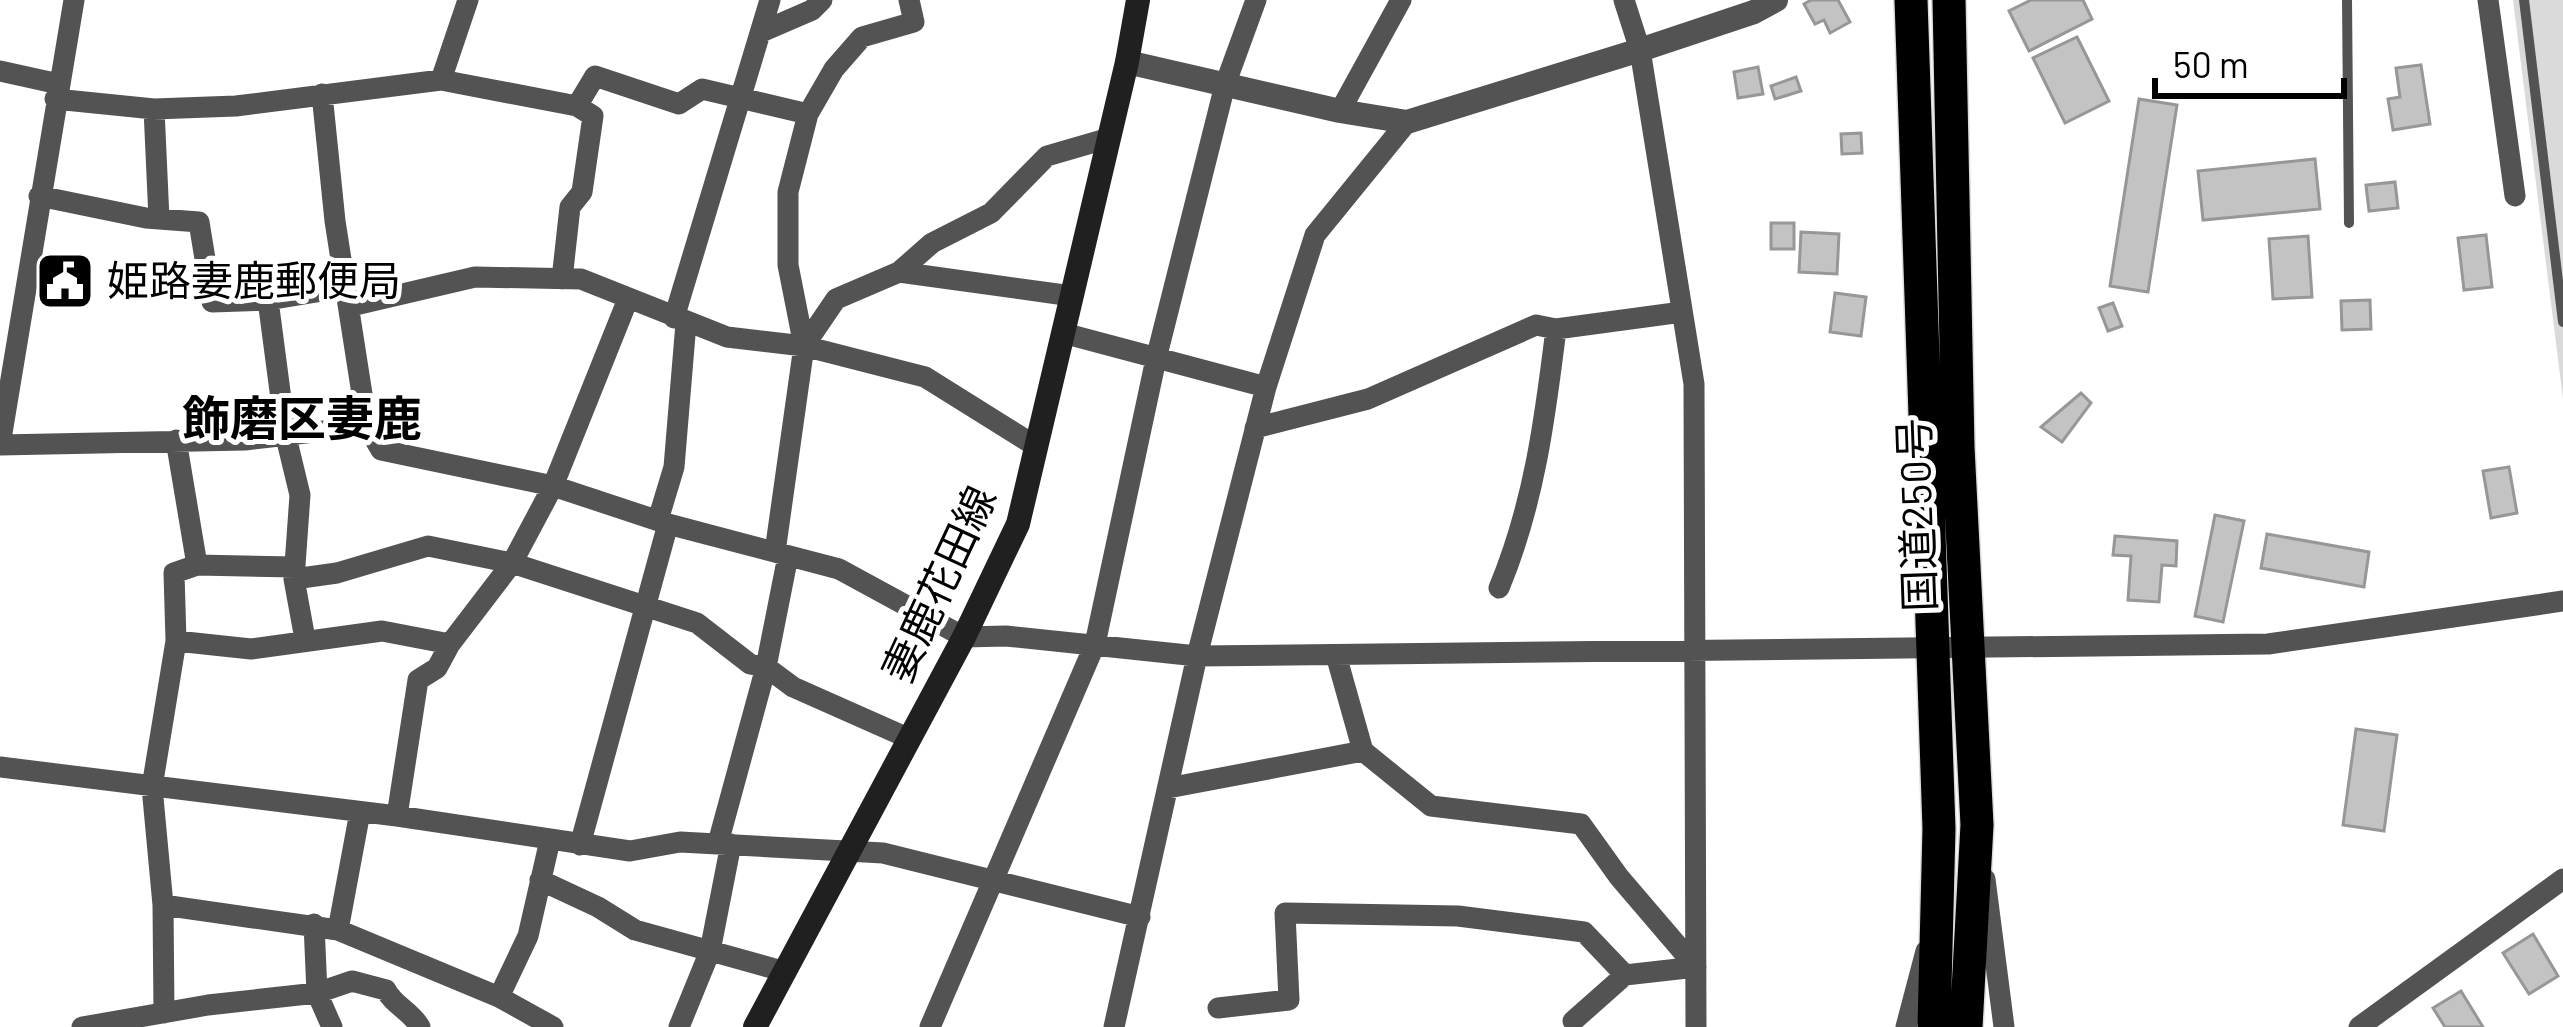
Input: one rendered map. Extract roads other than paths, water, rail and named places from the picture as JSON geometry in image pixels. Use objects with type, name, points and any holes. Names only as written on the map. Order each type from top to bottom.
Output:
[{"type":"highway","name":"国道250号","points":[[1912,0],[1939,829],[1934,1027]]},
{"type":"highway","name":"国道250号","points":[[1949,0],[1967,650],[1977,825],[1966,1027]]},
{"type":"main road","name":"妻鹿花田線","points":[[755,1027],[964,637],[1018,524],[1138,0]]},
{"type":"street","points":[[74,0],[6,364],[0,445],[286,437],[367,426]]},
{"type":"street","points":[[441,80],[468,0]]},
{"type":"street","points":[[580,844],[644,609],[674,467],[680,320],[770,0]]},
{"type":"street","points":[[761,32],[812,10],[822,0]]},
{"type":"street","points":[[680,1027],[710,951],[724,844],[766,667],[782,554],[804,346],[788,265],[788,191],[808,114],[834,68],[862,37],[914,22],[909,0]]},
{"type":"street","points":[[930,1027],[1095,644],[1156,359],[1225,85],[1256,0]]},
{"type":"street","points":[[1340,111],[1402,0]]},
{"type":"street","points":[[1624,0],[1640,50],[1694,384],[1696,1027]]},
{"type":"street","points":[[1127,62],[1407,122],[1640,50],[1754,12],[1776,0]]},
{"type":"street","points":[[2488,0],[2516,196]]},
{"type":"street","points":[[0,71],[57,92],[154,109],[236,106],[441,80],[577,106],[593,116],[581,192],[570,206],[562,278]]},
{"type":"street","points":[[577,106],[595,76],[679,104],[702,89],[808,114]]},
{"type":"street","points":[[322,94],[335,221],[367,426],[381,450],[553,486],[663,522],[839,569],[964,637],[1006,636],[1197,656],[2268,644],[2563,601]]},
{"type":"street","points":[[154,109],[158,219]]},
{"type":"street","points":[[1114,1027],[1197,656],[1266,387],[1315,235],[1407,122]]},
{"type":"street","points":[[804,346],[836,299],[899,272],[932,243],[992,213],[1047,156],[1109,137]]},
{"type":"street","points":[[40,196],[158,219],[199,222],[212,302],[349,296],[475,277],[581,279],[727,337],[804,346],[925,377],[1037,447]]},
{"type":"street","points":[[899,272],[1072,296]]},
{"type":"street","points":[[397,816],[418,680],[436,668],[512,563],[553,486],[628,298]]},
{"type":"street","points":[[268,300],[286,437],[300,495],[294,573],[305,639]]},
{"type":"street","points":[[1255,428],[1368,399],[1536,325],[1556,329],[1682,312]]},
{"type":"street","points":[[1498,588],[1522,533],[1542,447],[1556,329]]},
{"type":"street","points":[[1063,333],[1266,387]]},
{"type":"street","points":[[176,440],[196,566]]},
{"type":"street","points":[[162,1018],[163,905],[152,787],[176,641],[174,573],[196,566],[337,573],[428,546],[512,563],[697,623],[750,664],[766,667],[793,687],[908,738]]},
{"type":"street","points":[[176,641],[251,649],[382,631],[450,644]]},
{"type":"street","points":[[1336,655],[1364,751],[1412,794],[1431,806],[1581,824],[1618,878],[1696,967]]},
{"type":"street","points":[[1168,788],[1364,751]]},
{"type":"street","points":[[0,767],[397,816],[630,851],[680,842],[883,853],[1139,917]]},
{"type":"street","points":[[338,930],[360,812]]},
{"type":"street","points":[[1977,825],[2004,1027]]},
{"type":"street","points":[[499,997],[529,936],[550,840]]},
{"type":"street","points":[[2359,1027],[2563,879]]},
{"type":"street","points":[[540,880],[634,930],[786,972]]},
{"type":"street","points":[[163,905],[338,930],[499,997],[554,1027]]},
{"type":"street","points":[[1906,1027],[1937,910]]},
{"type":"street","points":[[1218,1008],[1289,1000],[1285,913],[1458,916],[1584,932],[1625,975]]},
{"type":"street","points":[[314,923],[317,992],[332,1027]]},
{"type":"street","points":[[390,998],[410,960]]},
{"type":"street","points":[[1573,1021],[1625,975],[1696,967]]},
{"type":"street","points":[[82,1027],[317,992],[352,981],[386,990],[420,1027]]},
{"type":"lane","points":[[2347,0],[2349,223]]},
{"type":"lane","points":[[2524,0],[2563,322]]},
{"type":"place","name":"姫路妻鹿郵便局","points":[[65,281]]},
{"type":"district","name":"飾磨区妻鹿","points":[[302,419]]}]
